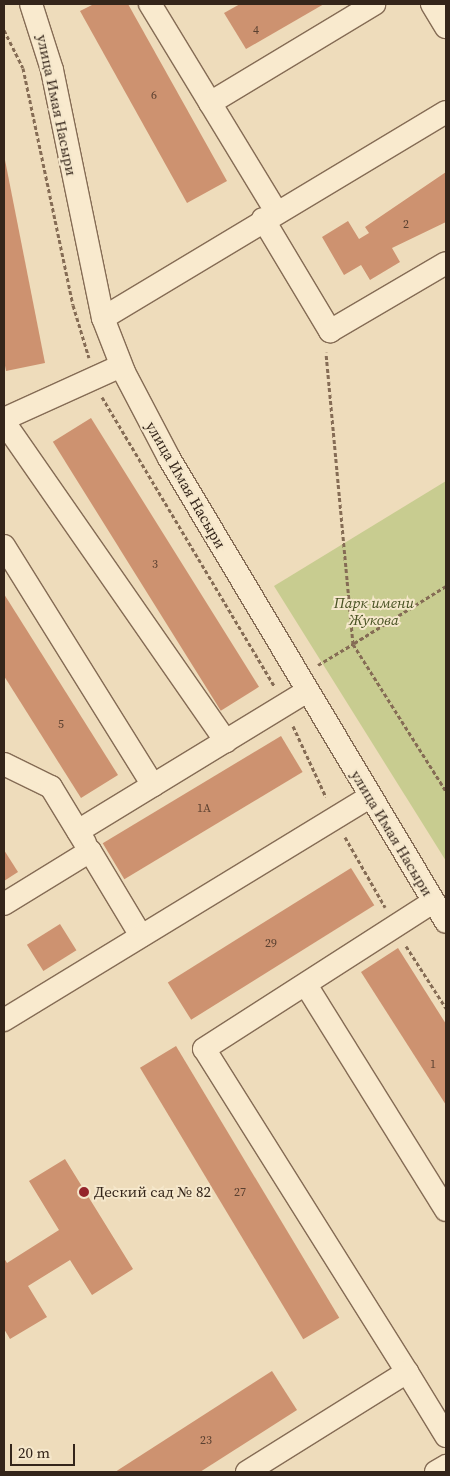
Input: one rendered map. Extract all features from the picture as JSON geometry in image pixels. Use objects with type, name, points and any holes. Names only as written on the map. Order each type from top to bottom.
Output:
[{"type":"street","name":"улица Имая Насыри","points":[[31,4],[52,70],[103,318],[121,366],[169,458],[369,797],[446,922]]},
{"type":"street","points":[[150,4],[210,103],[330,331],[446,263]]},
{"type":"street","points":[[210,103],[374,4]]},
{"type":"street","points":[[432,4],[446,27]]},
{"type":"street","points":[[103,318],[270,215],[446,112]]},
{"type":"street","points":[[121,366],[5,430],[226,741]]},
{"type":"street","points":[[4,546],[153,785]]},
{"type":"street","points":[[78,831],[307,691]]},
{"type":"street","points":[[4,764],[51,787],[142,936]]},
{"type":"street","points":[[4,1020],[369,797]]},
{"type":"street","points":[[4,904],[90,851]]},
{"type":"street","points":[[433,902],[204,1049],[446,1436]]},
{"type":"street","points":[[306,985],[446,1210]]},
{"type":"street","points":[[247,1472],[407,1372]]},
{"type":"street","points":[[436,1472],[446,1466]]},
{"type":"path","points":[[330,331],[327,377],[353,644],[446,790]]},
{"type":"path","points":[[313,668],[446,586]]},
{"type":"path","points":[[442,783],[446,780]]},
{"type":"green space","name":"Парк имени Жукова","points":[[446,481],[446,861],[274,586]]},
{"type":"building","points":[[94,4],[128,4],[227,181],[187,203],[80,11]]},
{"type":"building","points":[[240,4],[324,4],[246,49],[224,13]]},
{"type":"building","points":[[5,160],[45,363],[6,371],[4,360]]},
{"type":"building","points":[[446,172],[446,222],[392,248],[400,262],[370,280],[361,265],[344,275],[322,237],[348,221],[359,239],[369,233],[365,227]]},
{"type":"building","points":[[91,418],[259,687],[221,711],[53,442]]},
{"type":"building","points":[[4,594],[118,775],[81,798],[4,676]]},
{"type":"building","points":[[281,736],[303,772],[124,879],[103,843]]},
{"type":"building","points":[[4,850],[18,872],[4,881]]},
{"type":"building","points":[[351,868],[374,905],[191,1020],[168,982]]},
{"type":"building","points":[[60,924],[76,950],[43,971],[27,945]]},
{"type":"building","points":[[398,948],[446,1024],[446,1105],[361,972]]},
{"type":"building","points":[[176,1046],[339,1318],[303,1339],[140,1068]]},
{"type":"building","points":[[65,1159],[133,1269],[92,1295],[70,1260],[28,1286],[47,1317],[10,1339],[4,1329],[4,1258],[7,1263],[59,1230],[29,1181]]},
{"type":"building","points":[[272,1371],[297,1410],[200,1472],[115,1472]]},
{"type":"place","name":"Деский сад № 82","points":[[84,1192]]}]
